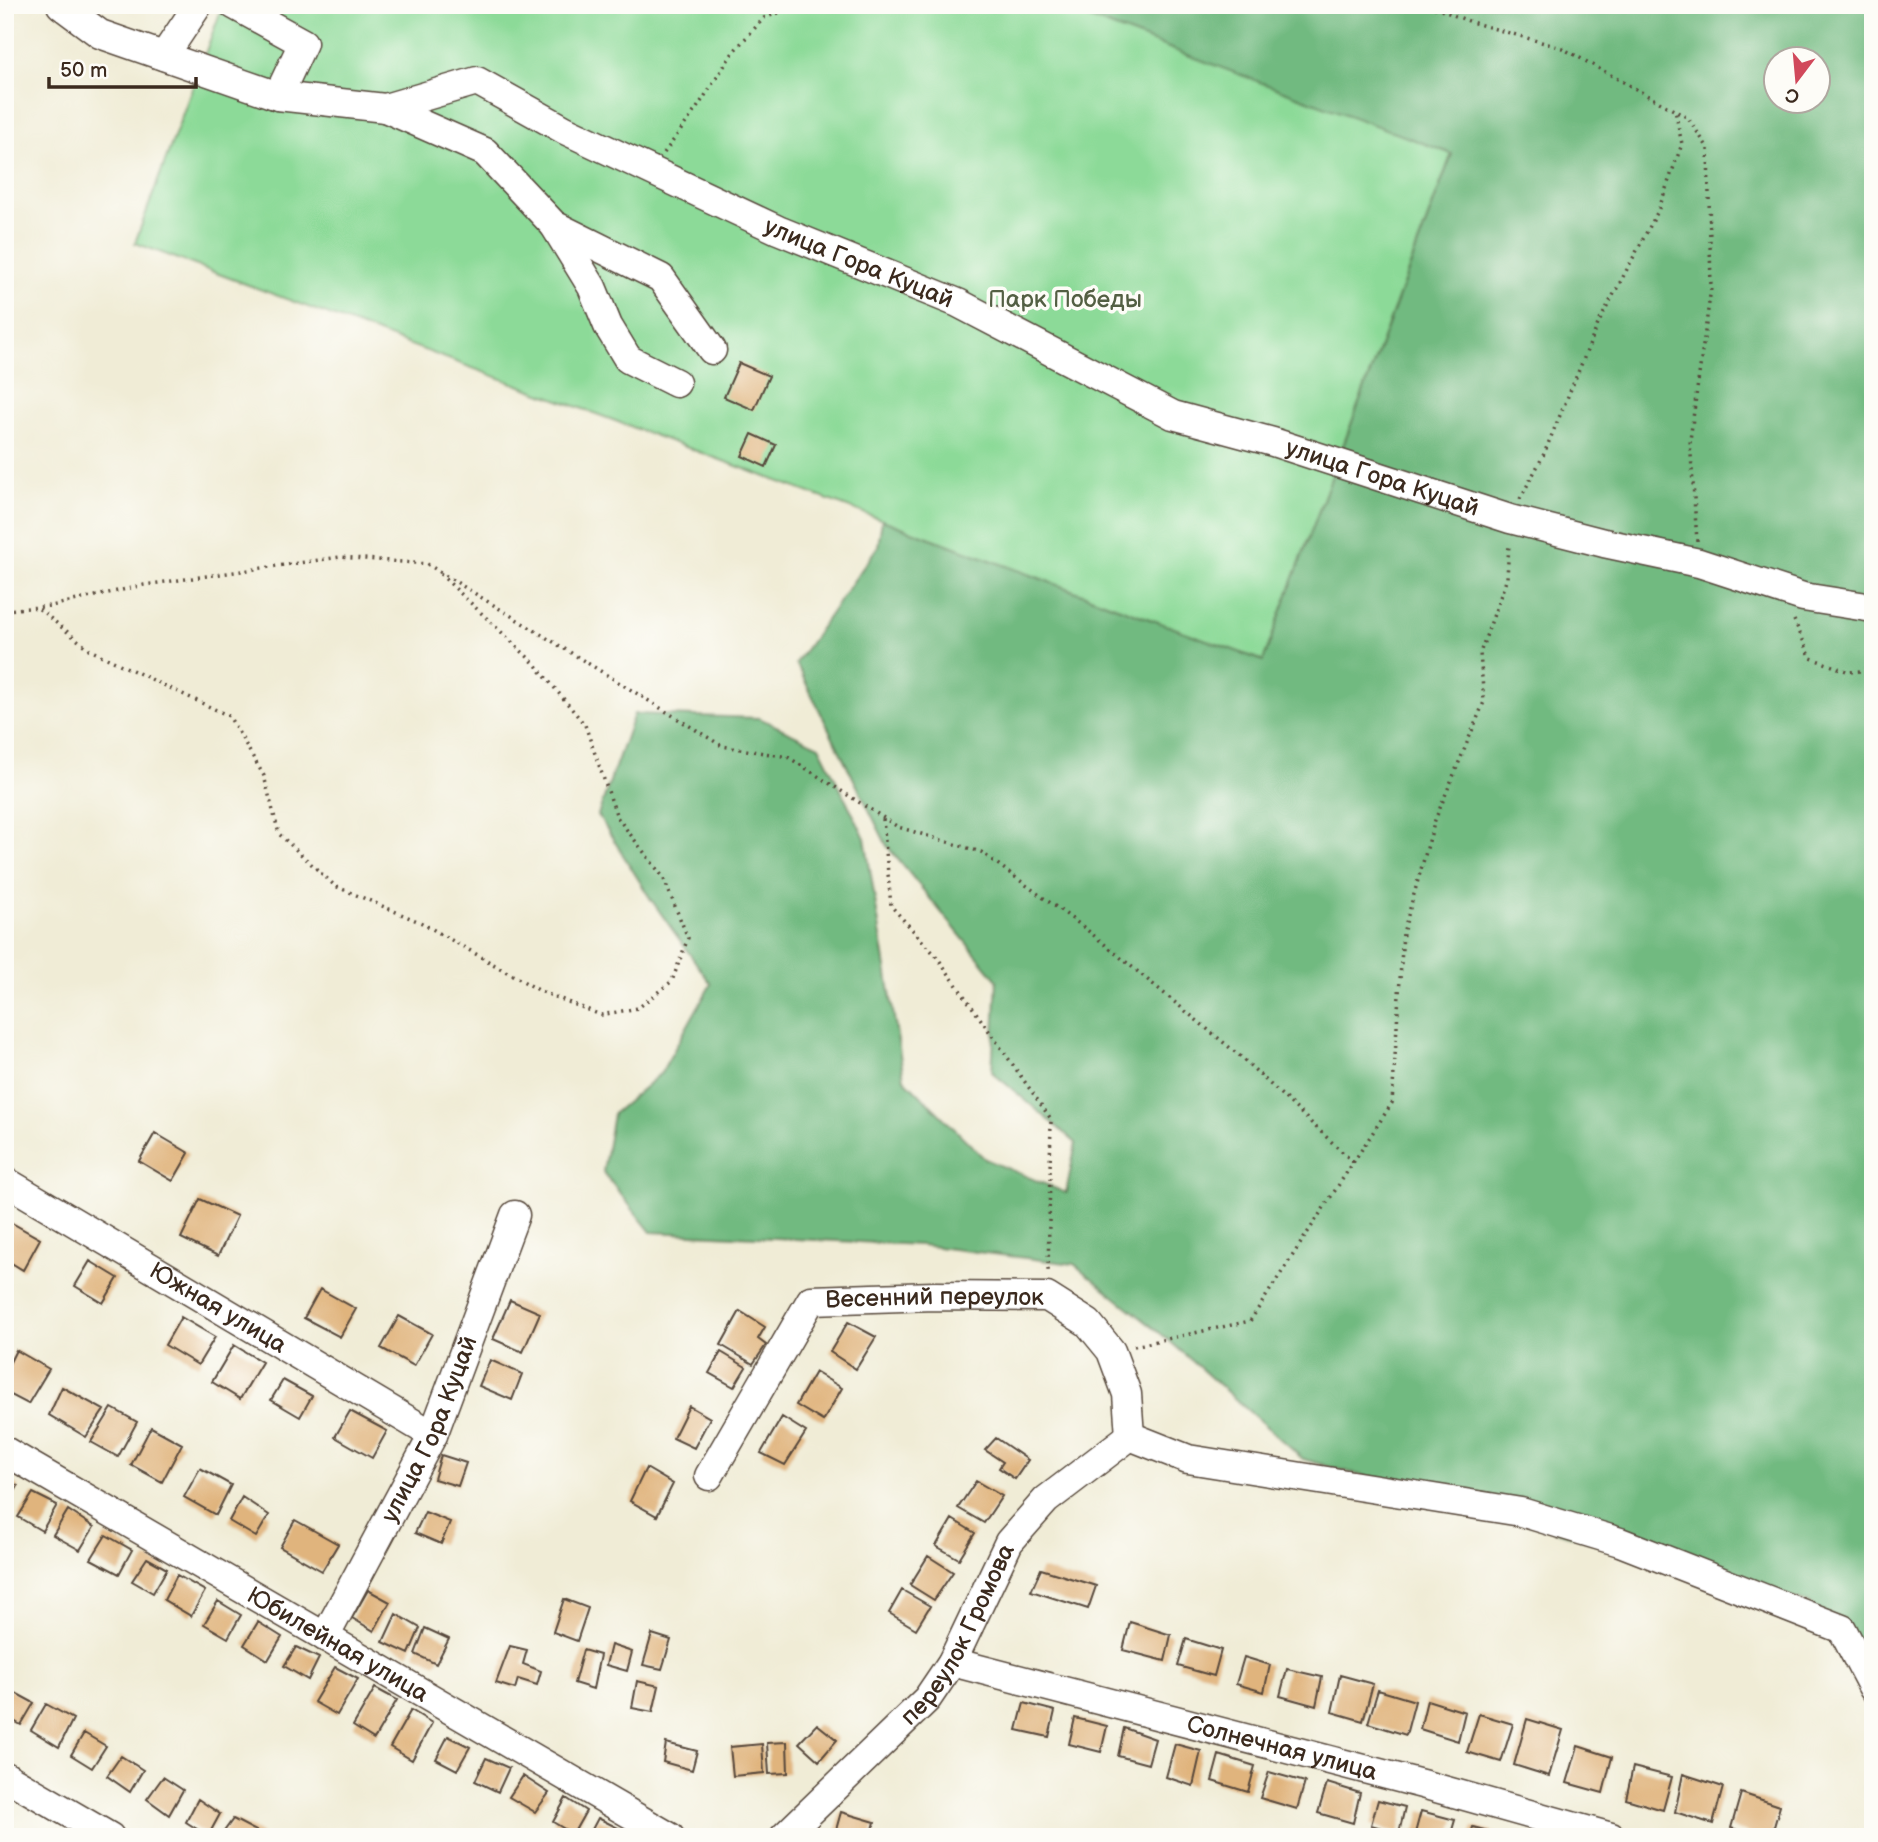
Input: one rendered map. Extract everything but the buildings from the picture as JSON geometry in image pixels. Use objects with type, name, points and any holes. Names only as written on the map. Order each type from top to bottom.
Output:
[{"type":"street","name":"улица Гора Куцай","points":[[61,5],[100,34],[278,96],[385,108],[477,81],[565,130],[778,230],[958,303],[1172,415],[1273,442],[1510,519],[1699,563],[1803,597],[1873,608]]},
{"type":"street","points":[[164,56],[198,5]]},
{"type":"street","points":[[234,5],[303,43],[278,96]]},
{"type":"street","points":[[385,108],[485,152],[554,225],[592,287],[608,326],[628,359],[676,383]]},
{"type":"street","points":[[554,225],[661,278],[712,350]]},
{"type":"street","name":"Южная улица","points":[[5,1181],[433,1435]]},
{"type":"street","name":"улица Гора Куцай","points":[[326,1637],[433,1435],[515,1215]]},
{"type":"street","name":"Весенний переулок","points":[[709,1476],[811,1300],[934,1296],[1047,1297],[1088,1323],[1111,1351],[1127,1394],[1130,1436]]},
{"type":"street","points":[[1130,1436],[1188,1459],[1521,1512],[1620,1542],[1842,1629],[1873,1688]]},
{"type":"street","name":"переулок Громова","points":[[785,1837],[927,1699],[952,1662],[1009,1542],[1046,1500],[1130,1436]]},
{"type":"street","name":"Юбилейная улица","points":[[5,1451],[670,1837]]},
{"type":"street","name":"Солнечная улица","points":[[952,1662],[1422,1784],[1611,1837]]},
{"type":"street","points":[[5,1776],[110,1837]]},
{"type":"path","points":[[652,170],[734,51],[764,18],[802,5]]},
{"type":"path","points":[[1428,5],[1471,22],[1562,48],[1688,118],[1708,148],[1711,288],[1690,440],[1699,563]]},
{"type":"path","points":[[5,610],[51,607],[144,585],[340,557],[427,564],[722,746],[788,757],[898,827],[981,852],[1086,929],[1240,1056],[1353,1162]]},
{"type":"path","points":[[37,607],[90,650],[229,716],[264,776],[279,834],[335,886],[422,923],[552,995],[601,1015],[638,1008],[672,981],[688,938],[663,877],[617,817],[585,725],[534,663],[433,568]]},
{"type":"path","points":[[1786,592],[1797,628],[1811,658],[1849,672],[1873,670]]},
{"type":"path","points":[[882,817],[891,906],[937,957],[1051,1119],[1047,1297]]},
{"type":"path","points":[[1111,1351],[1250,1321],[1392,1103],[1403,933]]},
{"type":"green space","name":"Парк Победы","points":[[223,5],[1054,5],[1452,153],[1263,661],[135,243]]},
{"type":"green space","points":[[1054,5],[1873,5],[1873,1665],[1809,1603],[1303,1459],[1165,1337],[1074,1264],[921,1245],[651,1232],[603,1172],[613,1114],[661,1073],[711,984],[650,898],[598,815],[634,714],[759,718],[819,746],[865,838],[904,1079],[985,1159],[1066,1193],[1076,1143],[992,1072],[997,980],[887,846],[796,663],[878,546],[882,520],[1263,661],[1452,154]]}]
